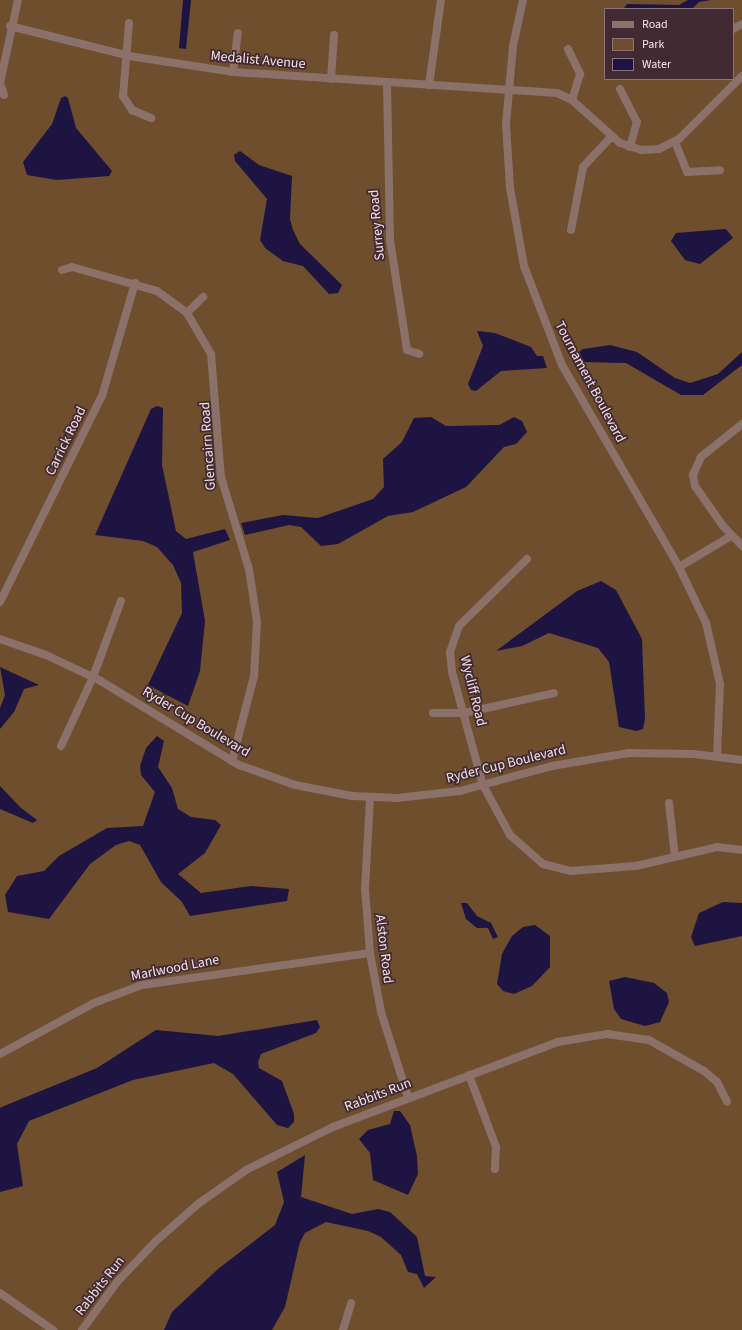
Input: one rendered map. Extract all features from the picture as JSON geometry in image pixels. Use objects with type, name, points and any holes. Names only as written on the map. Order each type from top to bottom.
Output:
[{"type":"street","points":[[4,95],[0,84],[10,45],[10,26],[18,0]]},
{"type":"street","points":[[429,85],[441,0]]},
{"type":"street","name":"Tournament Boulevard","points":[[523,0],[508,89],[507,153],[513,211],[537,308],[562,365],[679,567],[706,623],[717,663],[720,705],[717,756]]},
{"type":"street","points":[[129,23],[129,56],[123,96],[132,110],[151,118]]},
{"type":"street","name":"Medalist Avenue","points":[[10,26],[129,56],[233,72],[557,93],[572,100]]},
{"type":"street","points":[[233,72],[238,32]]},
{"type":"street","points":[[331,79],[334,35]]},
{"type":"street","points":[[568,49],[580,74],[572,100],[611,137],[630,147],[653,150],[674,142],[742,76]]},
{"type":"street","name":"Surrey Road","points":[[387,82],[390,240],[406,350],[419,354]]},
{"type":"street","points":[[620,89],[637,122],[630,147]]},
{"type":"street","points":[[571,230],[583,167],[611,137]]},
{"type":"street","points":[[674,142],[687,172],[720,170]]},
{"type":"street","name":"Glencairn Road","points":[[62,270],[72,267],[135,283],[157,291],[186,313],[211,354],[222,484],[256,602],[254,676],[232,761]]},
{"type":"street","name":"Carrick Road","points":[[0,602],[102,396],[135,283]]},
{"type":"street","points":[[186,313],[203,297]]},
{"type":"street","points":[[742,424],[701,457],[693,470],[695,486],[731,536],[742,546]]},
{"type":"street","points":[[679,567],[731,536]]},
{"type":"street","name":"Wycliff Road","points":[[527,559],[479,604],[454,635],[450,662],[483,786],[510,835],[532,857],[552,868],[571,871],[636,866],[717,847],[742,850]]},
{"type":"street","points":[[61,746],[93,677],[121,601]]},
{"type":"street","name":"Ryder Cup Boulevard","points":[[0,638],[93,677],[232,761],[295,786],[370,798],[460,791],[483,786],[552,766],[610,754],[664,752],[717,756],[742,760]]},
{"type":"street","points":[[433,713],[464,713],[554,693]]},
{"type":"street","name":"Alston Road","points":[[370,798],[365,889],[370,953],[381,1012],[408,1097]]},
{"type":"street","points":[[669,803],[675,857]]},
{"type":"street","name":"Marlwood Lane","points":[[0,1054],[94,1003],[142,985],[370,953]]},
{"type":"street","name":"Rabbits Run","points":[[82,1330],[136,1261],[221,1186],[290,1145],[408,1097],[575,1037],[625,1035],[663,1046],[704,1071],[717,1082],[728,1102]]},
{"type":"street","points":[[469,1075],[496,1147],[495,1169]]},
{"type":"street","points":[[0,1293],[53,1330]]},
{"type":"street","points":[[343,1330],[351,1303]]},
{"type":"green space","points":[[0,0],[742,0],[742,1330],[0,1330]]},
{"type":"water","points":[[183,0],[191,0],[186,49],[179,48]]},
{"type":"water","points":[[688,0],[711,0],[699,2],[693,8],[624,8],[627,4],[679,5]]},
{"type":"water","points":[[65,96],[68,98],[76,128],[112,171],[109,176],[57,180],[27,175],[23,162],[52,124],[61,98]]},
{"type":"water","points":[[240,151],[259,165],[292,176],[290,219],[293,230],[300,244],[342,285],[338,293],[329,294],[303,266],[283,261],[265,248],[260,240],[267,199],[235,161],[234,155]]},
{"type":"water","points":[[726,229],[733,238],[700,264],[685,260],[671,241],[676,233]]},
{"type":"water","points":[[477,331],[495,333],[531,347],[537,356],[543,356],[547,368],[501,371],[476,391],[471,390],[468,384],[483,346]]},
{"type":"water","points":[[610,345],[637,352],[675,378],[690,383],[718,374],[742,352],[742,365],[703,395],[681,395],[626,363],[579,362],[575,355],[583,349]]},
{"type":"water","points":[[157,406],[163,408],[162,465],[176,531],[186,539],[225,529],[230,540],[193,552],[205,621],[200,671],[188,706],[148,685],[182,613],[181,583],[173,565],[157,547],[143,541],[95,535],[151,409]]},
{"type":"water","points":[[431,417],[446,426],[499,425],[514,417],[522,421],[527,432],[516,444],[504,447],[466,487],[413,512],[388,516],[338,544],[321,546],[301,527],[289,525],[245,535],[241,523],[283,515],[318,518],[373,499],[384,487],[383,459],[402,442],[414,418]]},
{"type":"water","points":[[601,581],[616,590],[642,639],[645,719],[643,729],[636,731],[619,727],[609,662],[598,648],[549,633],[522,646],[496,651],[577,591]]},
{"type":"water","points":[[0,667],[39,685],[24,689],[14,712],[0,729],[0,708],[5,695]]},
{"type":"water","points":[[157,736],[164,741],[158,767],[172,788],[178,809],[191,817],[215,820],[221,825],[205,853],[178,874],[201,893],[251,886],[289,889],[287,901],[190,916],[182,902],[161,882],[140,845],[129,841],[116,845],[90,864],[49,919],[8,912],[5,895],[17,876],[44,871],[59,856],[107,828],[143,826],[155,792],[141,775],[140,766],[146,748]]},
{"type":"water","points":[[0,786],[21,808],[37,820],[33,823],[0,809]]},
{"type":"water","points":[[723,902],[742,903],[742,936],[695,946],[691,937],[699,913]]},
{"type":"water","points":[[461,903],[467,903],[477,916],[491,923],[498,937],[493,939],[488,928],[477,928],[466,919]]},
{"type":"water","points":[[535,925],[550,936],[550,967],[532,986],[514,994],[503,991],[497,984],[502,954],[512,936],[523,927]]},
{"type":"water","points":[[625,977],[654,983],[667,993],[669,1002],[660,1022],[645,1026],[621,1019],[614,1009],[609,981]]},
{"type":"water","points":[[317,1020],[320,1027],[316,1033],[261,1054],[258,1062],[259,1068],[282,1081],[294,1114],[294,1122],[288,1128],[277,1125],[233,1074],[214,1063],[133,1080],[29,1121],[17,1144],[23,1186],[0,1192],[0,1108],[97,1068],[156,1030],[218,1036]]},
{"type":"water","points":[[394,1111],[400,1111],[410,1125],[417,1156],[418,1174],[408,1195],[373,1180],[370,1153],[359,1139],[368,1130],[390,1124]]},
{"type":"water","points":[[305,1155],[301,1197],[352,1214],[378,1209],[390,1212],[417,1237],[425,1276],[436,1277],[424,1288],[417,1274],[408,1272],[401,1255],[381,1237],[368,1231],[326,1222],[305,1233],[300,1242],[285,1307],[272,1330],[164,1330],[172,1312],[218,1269],[275,1225],[284,1202],[277,1172]]}]
